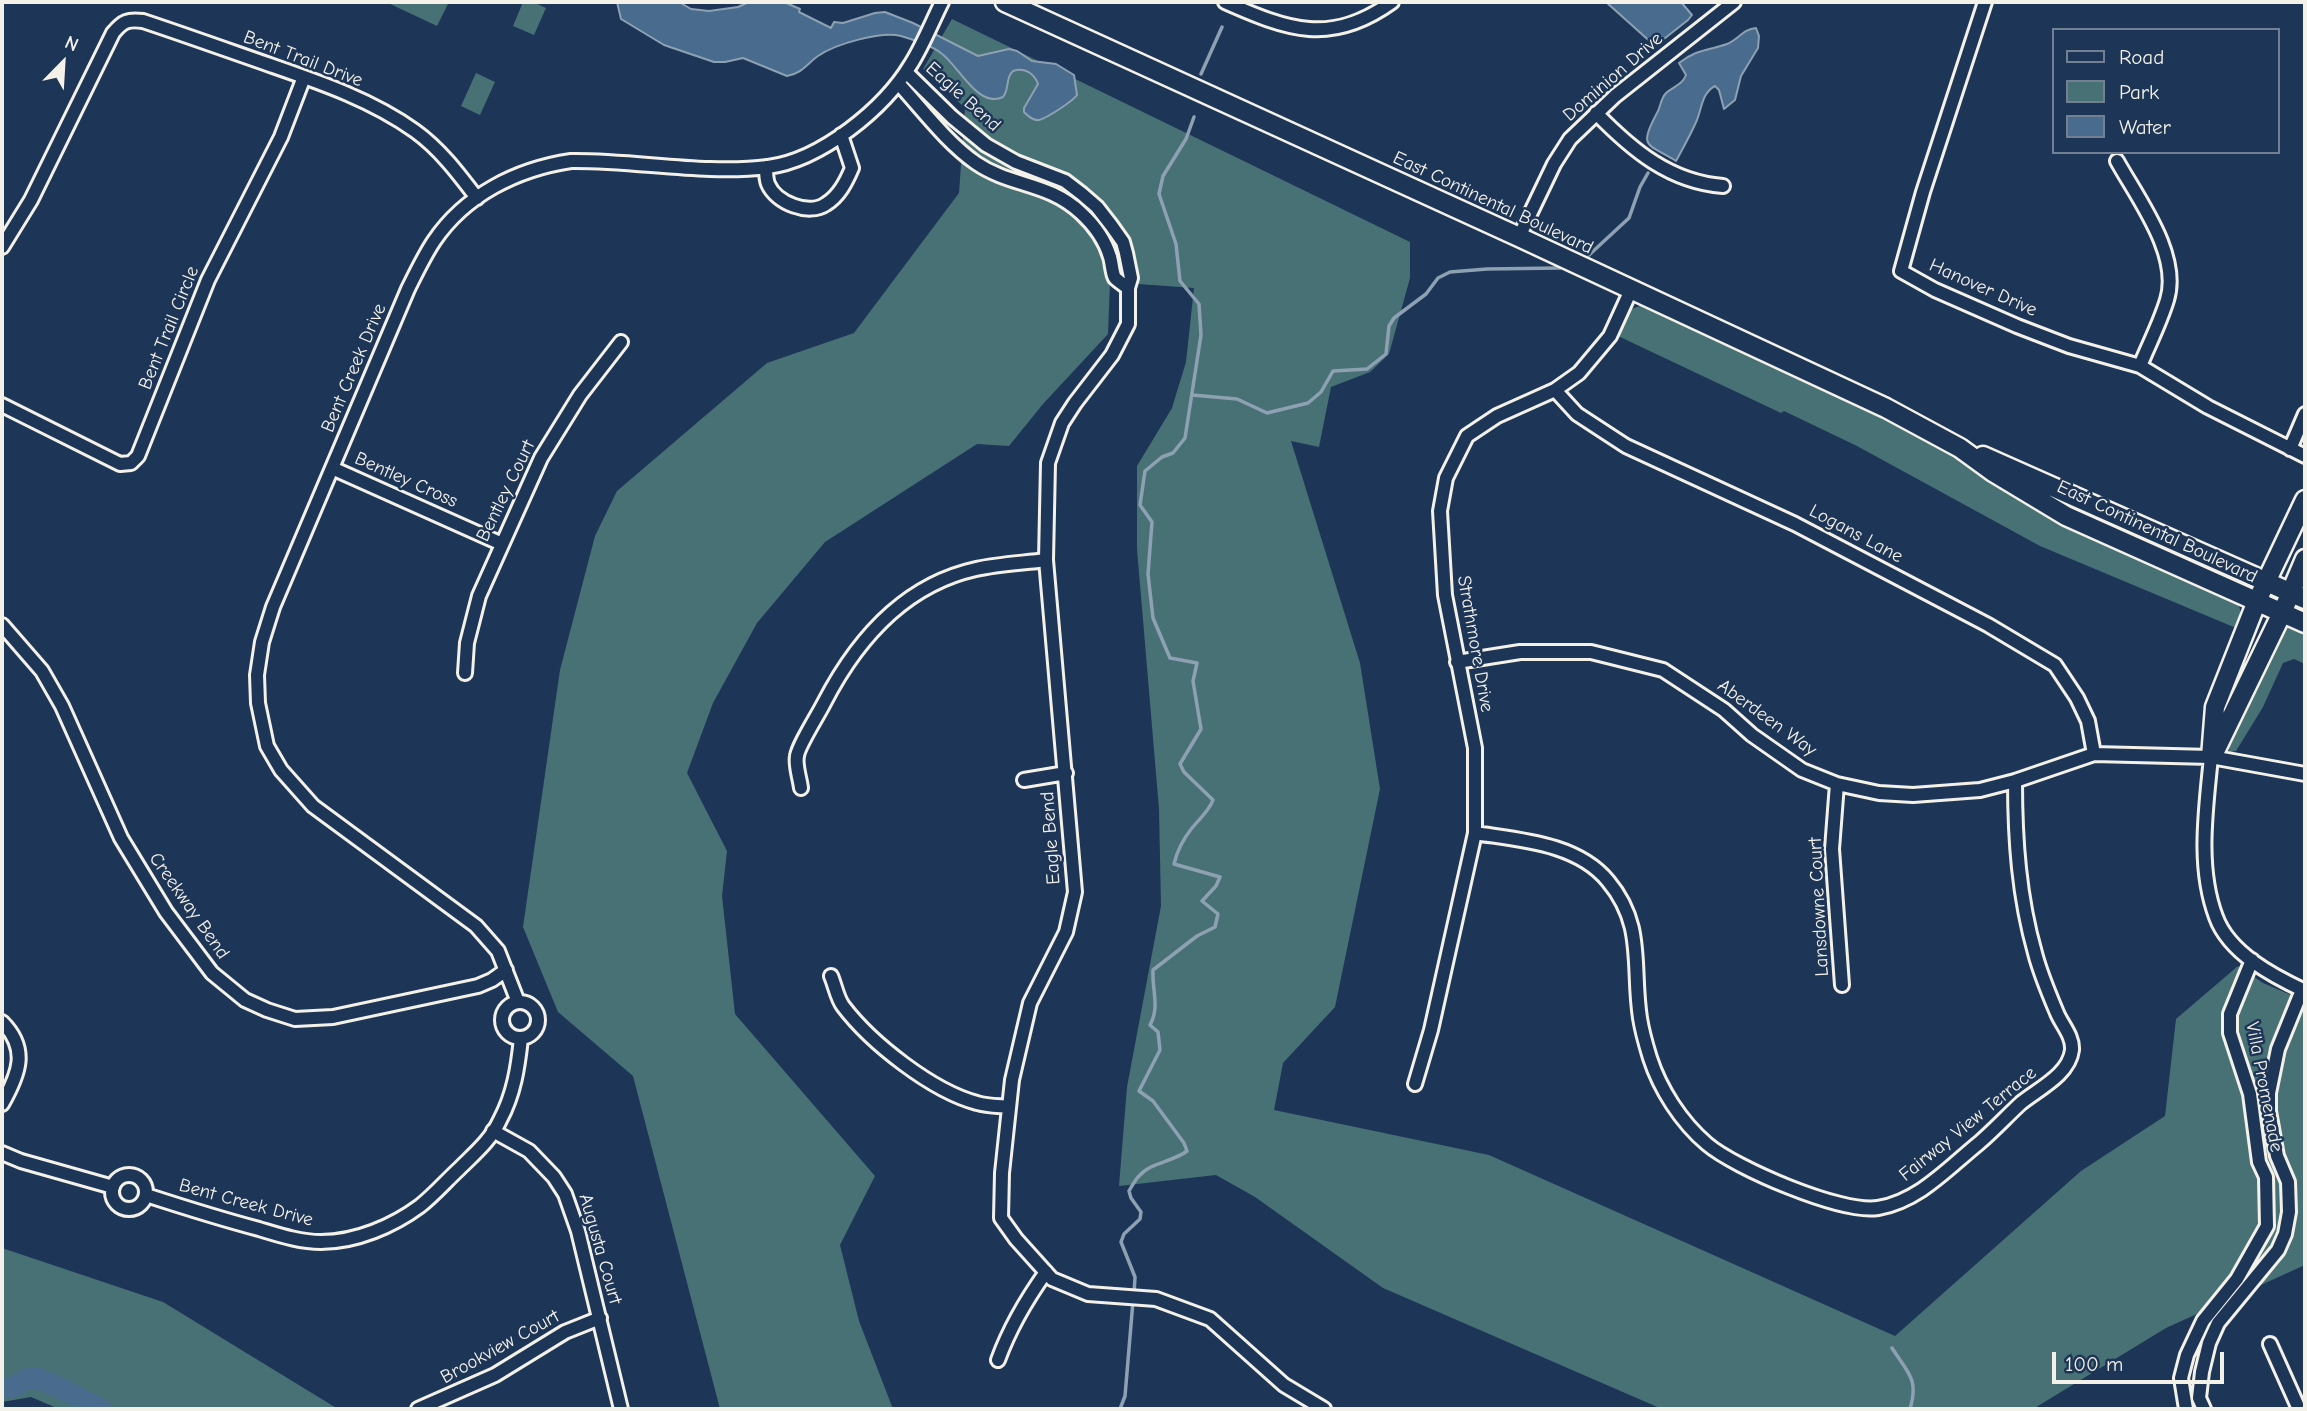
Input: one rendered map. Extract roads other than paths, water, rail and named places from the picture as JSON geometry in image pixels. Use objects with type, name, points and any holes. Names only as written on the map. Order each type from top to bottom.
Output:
[{"type":"main road","name":"East Continental Boulevard","points":[[1005,2],[1886,408],[1961,448],[2000,462],[2298,596]]},
{"type":"main road","name":"East Continental Boulevard","points":[[1961,448],[1993,472],[2066,516],[2305,624]]},
{"type":"main road","points":[[2211,757],[2215,707],[2257,601],[2305,500]]},
{"type":"main road","points":[[2211,757],[2282,613],[2298,596],[2305,559]]},
{"type":"street","name":"Bent Creek Drive","points":[[518,1002],[498,951],[476,926],[313,806],[281,770],[267,746],[258,703],[257,674],[261,642],[273,607],[408,289],[433,242],[450,221],[477,198],[509,178],[548,164],[571,161],[738,169],[780,165],[808,155],[841,135],[877,106],[898,83],[918,52],[942,2]]},
{"type":"street","points":[[1225,2],[1278,25],[1315,29],[1361,21],[1392,2]]},
{"type":"street","name":"Dominion Drive","points":[[1519,237],[1554,164],[1570,139],[1596,113],[1734,2]]},
{"type":"street","name":"Hanover Drive","points":[[1984,2],[1923,192],[1901,271],[1935,290],[2017,326],[2069,346],[2140,366],[2207,407],[2305,456]]},
{"type":"street","name":"Bent Trail Drive","points":[[2,247],[31,200],[113,33],[126,21],[143,21],[304,77],[347,95],[415,131],[453,166],[477,198]]},
{"type":"street","name":"Eagle Bend","points":[[906,72],[971,135],[1016,162],[1065,181],[1097,207],[1123,242],[1131,278],[1128,288],[1128,324],[1123,337],[1062,423],[1048,463],[1046,560],[1075,891],[1066,932],[1030,1003],[1012,1080],[1002,1173],[1001,1218],[1052,1279],[1088,1294],[1156,1299],[1210,1319],[1284,1385],[1324,1409]]},
{"type":"street","name":"Bent Trail Circle","points":[[2,405],[120,464],[131,463],[138,456],[208,280],[281,137],[304,77]]},
{"type":"street","name":"Eagle Bend","points":[[898,83],[976,163],[1021,184],[1049,190],[1063,197],[1096,229],[1108,250],[1114,277],[1128,288]]},
{"type":"street","points":[[1596,113],[1619,137],[1663,168],[1685,179],[1723,186]]},
{"type":"street","points":[[766,167],[768,183],[780,199],[802,208],[812,209],[825,205],[845,185],[852,168],[841,135]]},
{"type":"street","points":[[2117,161],[2157,232],[2166,254],[2170,277],[2168,299],[2140,366]]},
{"type":"street","name":"Strathmore Drive","points":[[1415,1083],[1431,1030],[1475,833],[1475,748],[1445,595],[1440,510],[1446,478],[1467,436],[1497,416],[1555,390],[1578,373],[1610,336],[1631,290]]},
{"type":"street","name":"Bentley Court","points":[[465,673],[467,643],[478,596],[541,458],[580,395],[621,342]]},
{"type":"street","name":"Logans Lane","points":[[1555,390],[1577,414],[1626,446],[1795,524],[1987,625],[2055,666],[2077,698],[2088,721],[2094,754]]},
{"type":"street","points":[[2290,449],[2305,414]]},
{"type":"street","name":"Bentley Cross","points":[[332,468],[502,544]]},
{"type":"street","points":[[802,788],[797,756],[840,671],[875,627],[912,597],[953,576],[976,569],[1046,560]]},
{"type":"street","name":"Creekway Bend","points":[[2,625],[42,671],[62,706],[121,838],[166,912],[212,973],[246,1000],[295,1019],[333,1017],[478,986],[506,970]]},
{"type":"street","name":"Aberdeen Way","points":[[1457,662],[1520,652],[1580,652],[1627,660],[1663,670],[1724,710],[1752,735],[1802,770],[1837,784],[1879,793],[1913,795],[1980,790],[2094,754],[2211,757],[2305,774]]},
{"type":"street","points":[[2211,757],[2205,844],[2207,875],[2216,918],[2245,956],[2273,976],[2304,991]]},
{"type":"street","points":[[1024,780],[1066,773]]},
{"type":"street","name":"Fairway View Terrace","points":[[1475,833],[1558,849],[1589,863],[1606,877],[1619,894],[1629,914],[1636,940],[1640,1018],[1650,1060],[1669,1101],[1707,1144],[1751,1170],[1810,1194],[1853,1206],[1876,1208],[1913,1197],[1998,1126],[2021,1103],[2052,1080],[2064,1069],[2072,1052],[2070,1037],[2058,1015],[2035,956],[2022,899],[2015,831],[2015,781]]},
{"type":"street","name":"Lansdowne Court","points":[[1837,784],[1832,849],[1842,985]]},
{"type":"street","name":"Villa Promenade","points":[[2184,1408],[2181,1378],[2187,1355],[2203,1321],[2237,1279],[2267,1226],[2266,1177],[2259,1162],[2250,1094],[2230,1033],[2231,1014],[2252,960]]},
{"type":"street","points":[[831,975],[842,1004],[882,1046],[915,1072],[946,1090],[977,1103],[1009,1107]]},
{"type":"street","name":"Villa Promenade","points":[[2202,1404],[2202,1372],[2209,1343],[2218,1323],[2278,1250],[2285,1234],[2289,1212],[2288,1182],[2277,1156],[2269,1111],[2269,1093],[2278,1049],[2304,991]]},
{"type":"street","points":[[518,1002],[534,1010],[538,1022],[532,1033],[521,1038],[505,1031],[502,1019],[507,1008],[518,1002]]},
{"type":"street","points":[[2,1022],[12,1033],[20,1052],[17,1072],[2,1104]]},
{"type":"street","name":"Bent Creek Drive","points":[[146,1195],[296,1239],[320,1242],[344,1240],[380,1228],[422,1205],[486,1142],[508,1103],[518,1072],[521,1038]]},
{"type":"street","name":"Augusta Court","points":[[493,1131],[529,1151],[554,1177],[565,1194],[578,1231],[621,1409]]},
{"type":"street","points":[[2,1153],[20,1161],[113,1187]]},
{"type":"street","points":[[133,1176],[144,1184],[146,1195],[142,1204],[125,1208],[114,1199],[113,1187],[121,1177],[133,1176]]},
{"type":"street","points":[[998,1360],[1023,1304],[1046,1272]]},
{"type":"street","name":"Brookview Court","points":[[418,1409],[495,1376],[565,1332],[600,1318]]},
{"type":"street","points":[[2270,1344],[2298,1409]]},
{"type":"street","points":[[2184,1408],[2202,1404]]},
{"type":"water","points":[[617,2],[679,2],[691,9],[709,11],[738,7],[749,2],[784,2],[831,28],[834,22],[843,23],[885,12],[978,56],[1009,49],[1032,61],[1056,64],[1074,75],[1077,95],[1053,113],[1035,120],[1024,112],[1038,84],[1028,72],[1013,71],[1003,97],[985,97],[937,50],[917,41],[892,35],[870,37],[835,47],[818,56],[800,71],[787,76],[743,58],[714,62],[664,45],[621,19]]},
{"type":"water","points":[[1606,2],[1681,2],[1692,15],[1655,46]]},
{"type":"water","points":[[1756,28],[1759,36],[1758,48],[1741,76],[1735,100],[1724,109],[1719,90],[1715,86],[1711,89],[1705,96],[1695,125],[1676,161],[1652,147],[1648,143],[1648,133],[1663,98],[1686,75],[1679,63],[1697,53],[1727,44],[1748,30]]},
{"type":"waterway","points":[[1201,74],[1222,27]]},
{"type":"waterway","points":[[1134,1294],[1135,1277],[1121,1242],[1124,1234],[1140,1219],[1141,1212],[1129,1191],[1144,1171],[1187,1151],[1153,1101],[1139,1091],[1160,1050],[1158,1032],[1150,1025],[1155,1005],[1153,970],[1197,936],[1215,927],[1218,914],[1202,901],[1216,886],[1220,877],[1174,864],[1184,840],[1213,800],[1184,772],[1180,764],[1201,729],[1193,681],[1197,663],[1170,658],[1153,618],[1148,574],[1152,522],[1140,505],[1145,471],[1162,457],[1173,453],[1185,438],[1201,335],[1199,304],[1180,281],[1176,244],[1159,194],[1163,176],[1186,139],[1194,117]]},
{"type":"waterway","points":[[1589,255],[1629,218],[1648,173]]},
{"type":"waterway","points":[[1192,395],[1237,399],[1267,413],[1308,403],[1321,392],[1333,371],[1367,369],[1386,354],[1389,326],[1394,318],[1426,294],[1438,278],[1450,272],[1560,268]]},
{"type":"waterway","points":[[1120,1409],[1125,1396],[1133,1301]]},
{"type":"waterway","points":[[1892,1348],[1907,1370],[1912,1383],[1910,1409]]},
{"type":"waterway","points":[[2,1388],[13,1387],[27,1379],[36,1378],[100,1409]]}]
